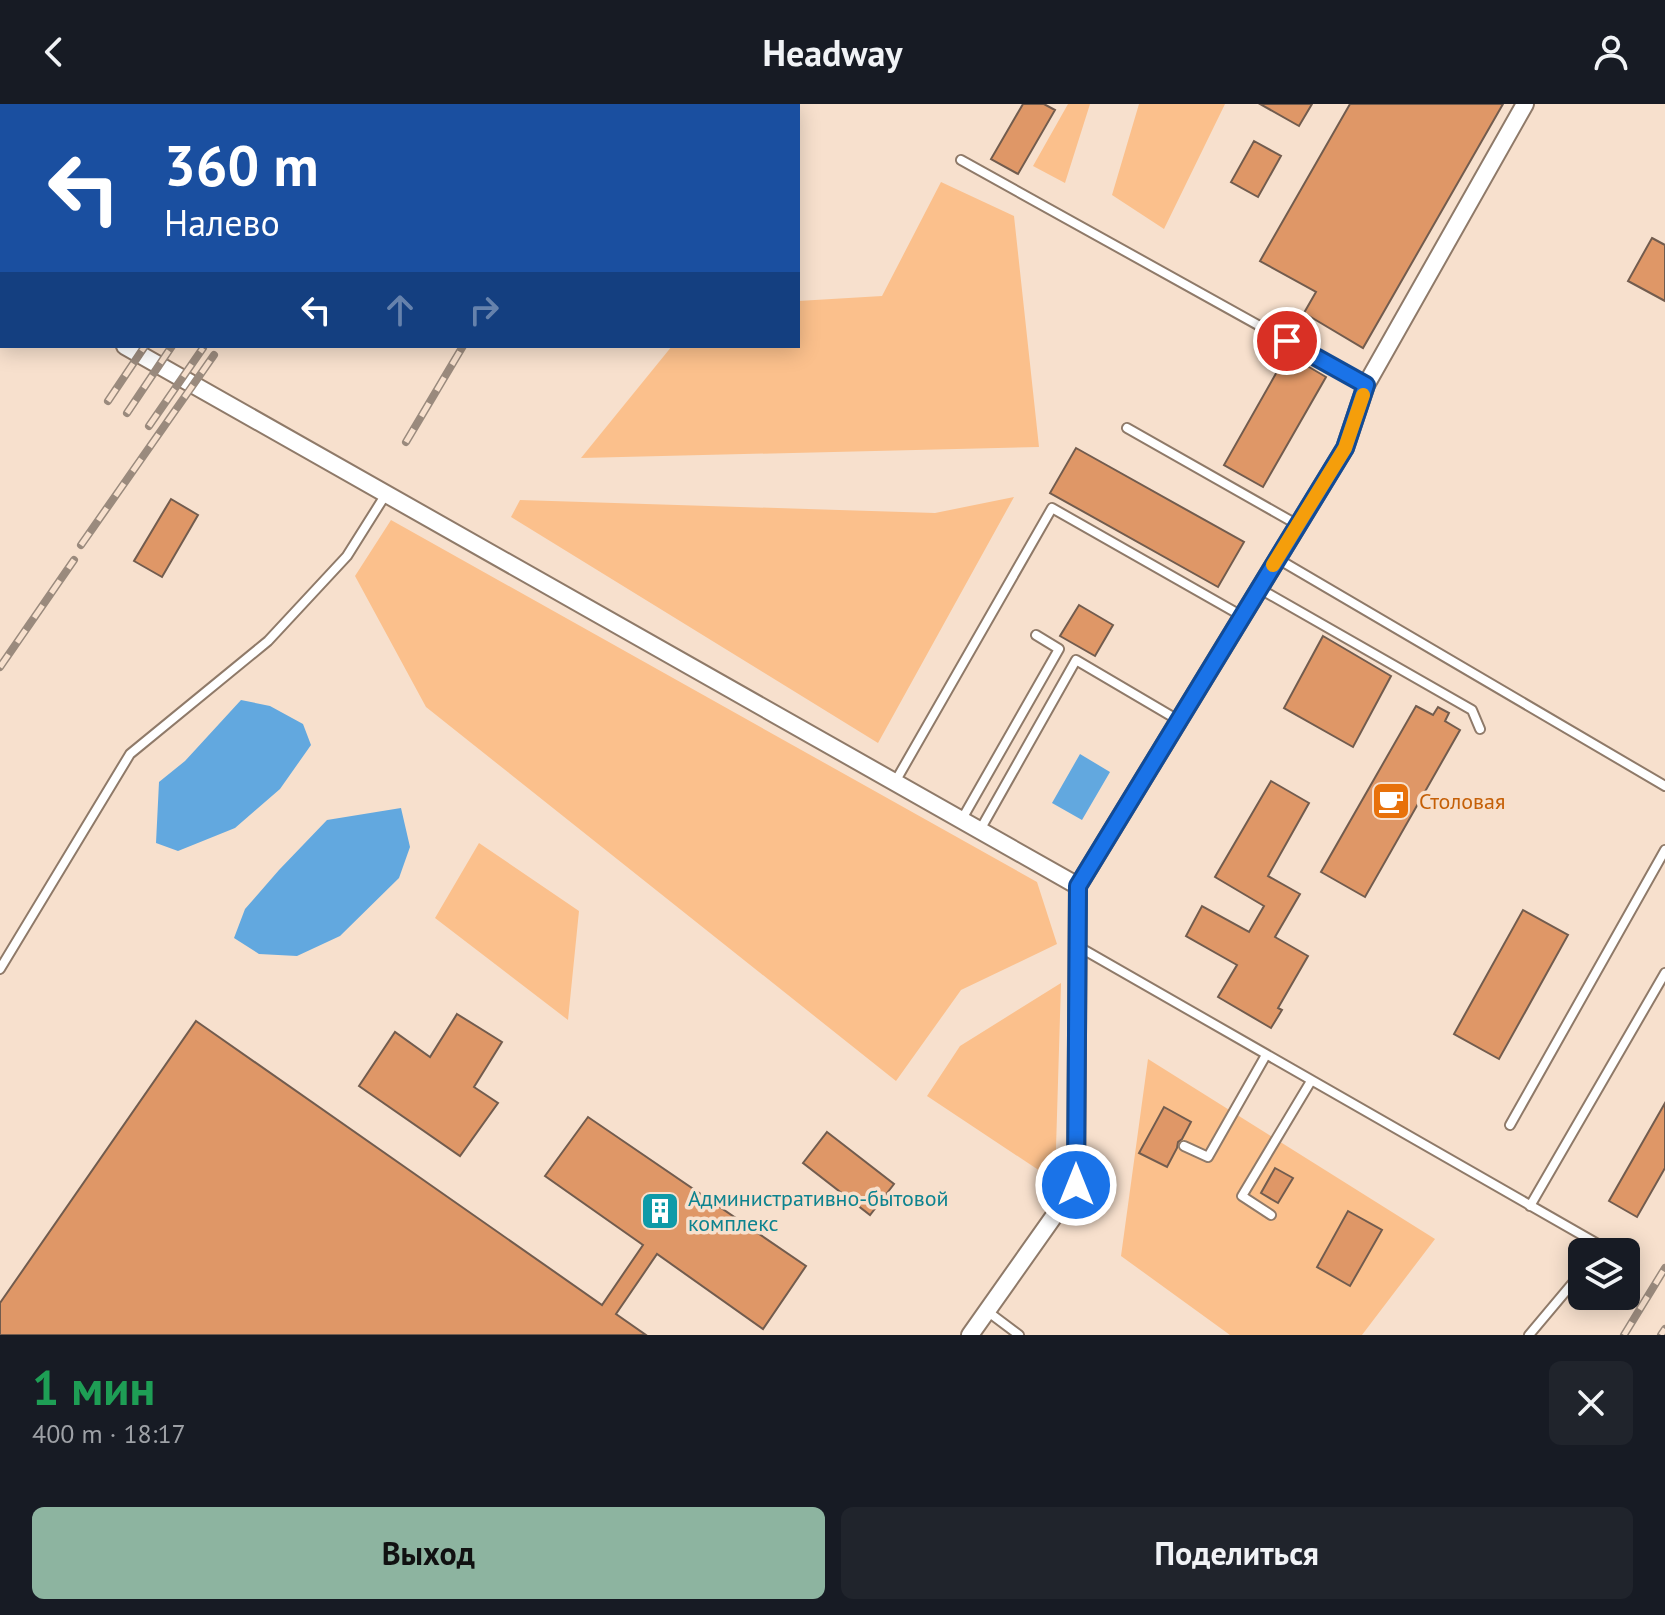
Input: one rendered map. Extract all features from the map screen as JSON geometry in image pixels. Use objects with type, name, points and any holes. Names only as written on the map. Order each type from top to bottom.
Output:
[{"type":"street","points":[[970,1335],[1076,1185],[1078,886],[1345,448],[1366,385],[1525,104]]},
{"type":"street","points":[[129,348],[1078,886]]},
{"type":"lane","points":[[961,160],[1366,385]]},
{"type":"lane","points":[[1127,428],[1298,525]]},
{"type":"lane","points":[[0,969],[130,754],[268,641],[347,556],[386,494]]},
{"type":"lane","points":[[895,783],[1052,508],[1242,616]]},
{"type":"lane","points":[[1277,558],[1665,786]]},
{"type":"lane","points":[[1259,588],[1472,710],[1480,729]]},
{"type":"lane","points":[[961,820],[1059,649],[1036,635]]},
{"type":"lane","points":[[979,830],[1076,660],[1179,721]]},
{"type":"lane","points":[[1510,1125],[1665,850]]},
{"type":"lane","points":[[1078,946],[1587,1238]]},
{"type":"lane","points":[[1530,1206],[1665,973]]},
{"type":"lane","points":[[1184,1146],[1208,1157],[1266,1055]]},
{"type":"lane","points":[[1271,1215],[1242,1196],[1311,1081]]},
{"type":"lane","points":[[1529,1335],[1568,1289]]},
{"type":"lane","points":[[987,1311],[1019,1335]]},
{"type":"shaded area","points":[[1068,104],[1090,104],[1065,183],[1033,166]]},
{"type":"shaded area","points":[[1139,104],[1225,104],[1164,229],[1112,195]]},
{"type":"shaded area","points":[[941,182],[1014,216],[1039,447],[581,458],[670,348],[800,348],[800,301],[882,296]]},
{"type":"shaded area","points":[[1014,497],[878,743],[511,517],[520,500],[935,513]]},
{"type":"shaded area","points":[[391,520],[1037,882],[1057,944],[961,990],[896,1081],[426,707],[355,576]]},
{"type":"shaded area","points":[[479,843],[579,911],[568,1020],[435,918]]},
{"type":"shaded area","points":[[1061,983],[1055,1181],[927,1096],[960,1046]]},
{"type":"shaded area","points":[[1148,1059],[1435,1239],[1362,1335],[1230,1335],[1121,1256]]},
{"type":"water","points":[[241,700],[270,706],[303,724],[311,745],[280,789],[235,828],[178,851],[156,843],[159,782],[185,761]]},
{"type":"water","points":[[1080,754],[1110,772],[1082,820],[1052,803]]},
{"type":"water","points":[[401,808],[410,847],[399,878],[340,936],[297,956],[259,954],[234,938],[245,909],[327,820]]},
{"type":"building","points":[[1023,104],[1044,104],[1055,110],[1018,174],[991,159]]},
{"type":"building","points":[[1260,104],[1312,104],[1299,126]]},
{"type":"building","points":[[1350,104],[1503,104],[1363,348],[1304,313],[1316,292],[1260,261]]},
{"type":"building","points":[[1254,141],[1281,156],[1258,197],[1231,182]]},
{"type":"building","points":[[1652,238],[1665,245],[1665,301],[1628,281]]},
{"type":"building","points":[[1287,354],[1326,377],[1263,487],[1224,465]]},
{"type":"building","points":[[1076,448],[1244,542],[1218,587],[1050,493]]},
{"type":"building","points":[[171,499],[198,515],[162,577],[134,561]]},
{"type":"building","points":[[1079,605],[1113,625],[1095,656],[1060,636]]},
{"type":"building","points":[[1323,636],[1391,676],[1353,747],[1284,708]]},
{"type":"building","name":"Столовая","points":[[1416,706],[1433,715],[1438,707],[1449,713],[1445,721],[1460,730],[1365,897],[1321,872]]},
{"type":"building","points":[[1271,781],[1309,803],[1268,876],[1300,894],[1275,937],[1308,956],[1278,1008],[1282,1010],[1271,1028],[1218,997],[1237,965],[1186,936],[1202,906],[1249,932],[1264,906],[1215,877]]},
{"type":"building","points":[[1523,910],[1568,935],[1499,1059],[1454,1034]]},
{"type":"building","points":[[457,1014],[502,1042],[474,1087],[498,1103],[460,1156],[359,1086],[395,1032],[430,1057]]},
{"type":"building","points":[[196,1021],[602,1305],[643,1245],[545,1176],[588,1117],[806,1266],[763,1329],[657,1254],[616,1314],[646,1335],[0,1335],[0,1303]]},
{"type":"building","points":[[1665,1103],[1665,1168],[1637,1217],[1609,1201]]},
{"type":"building","points":[[1164,1107],[1191,1122],[1167,1167],[1139,1153]]},
{"type":"building","points":[[827,1132],[894,1184],[870,1215],[803,1163]]},
{"type":"building","points":[[1275,1168],[1293,1178],[1278,1203],[1261,1193]]},
{"type":"building","points":[[1348,1211],[1382,1230],[1350,1286],[1317,1267]]},
{"type":"railway","points":[[108,401],[144,348]]},
{"type":"railway","points":[[127,413],[171,348]]},
{"type":"railway","points":[[149,426],[203,348]]},
{"type":"railway","points":[[406,442],[462,348]]},
{"type":"railway","points":[[81,545],[214,355]]},
{"type":"railway","points":[[0,667],[74,560]]},
{"type":"railway","points":[[1624,1335],[1665,1268]]},
{"type":"railway","points":[[1661,1335],[1665,1329]]},
{"type":"slow traffic","points":[[1273,565],[1345,448],[1363,395]]},
{"type":"place","name":"Столовая","points":[[1391,801]]},
{"type":"place","name":"Административно-бытовой комплекс","points":[[660,1211]]},
{"type":"route","points":[[1076,1185],[1078,886],[1345,448],[1366,385],[1287,341]]}]
